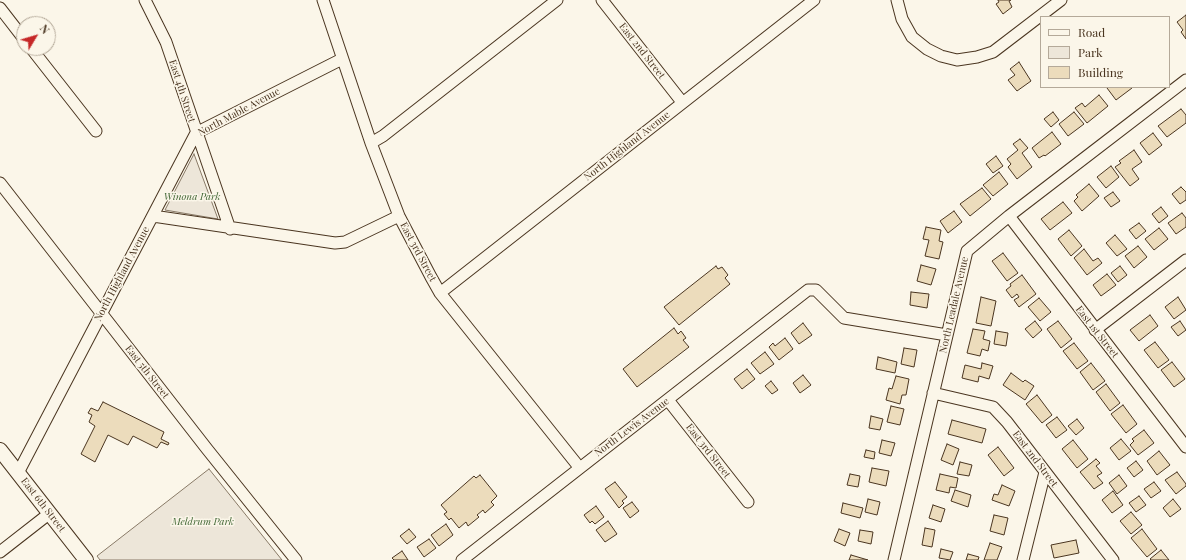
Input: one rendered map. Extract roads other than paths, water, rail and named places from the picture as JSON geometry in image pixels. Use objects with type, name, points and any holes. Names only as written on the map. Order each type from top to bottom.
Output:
[{"type":"main road","name":"East 6th Street","points":[[0,450],[86,560]]},
{"type":"street","name":"East 4th Street","points":[[145,0],[166,42],[230,229]]},
{"type":"street","name":"East 3rd Street","points":[[323,0],[371,143],[399,216],[440,293],[579,467]]},
{"type":"street","points":[[371,143],[383,136],[556,0]]},
{"type":"street","name":"East 2nd Street","points":[[602,0],[682,102]]},
{"type":"street","name":"North Highland Avenue","points":[[440,293],[814,0]]},
{"type":"street","points":[[897,0],[902,19],[912,37],[927,49],[941,56],[956,60],[981,57],[993,52],[1040,16]]},
{"type":"street","points":[[1040,16],[1061,0]]},
{"type":"street","points":[[0,8],[16,29]]},
{"type":"street","points":[[37,56],[96,131]]},
{"type":"street","name":"North Mable Avenue","points":[[153,216],[196,133],[342,59]]},
{"type":"street","name":"North Leadale Avenue","points":[[894,560],[967,251],[1008,216],[1186,81]]},
{"type":"street","name":"East 5th Street","points":[[0,183],[296,560]]},
{"type":"street","name":"North Highland Avenue","points":[[18,473],[153,216],[230,229],[335,243],[345,242],[399,216]]},
{"type":"street","name":"East 1st Street","points":[[1008,216],[1185,444]]},
{"type":"street","points":[[1095,330],[1186,260]]},
{"type":"street","name":"North Lewis Avenue","points":[[462,560],[803,293],[812,289],[816,290],[844,318],[850,320],[946,335]]},
{"type":"street","name":"East 2nd Street","points":[[933,393],[993,407],[1007,422],[1113,560]]},
{"type":"street","name":"East 3rd Street","points":[[668,400],[748,502]]},
{"type":"street","points":[[1024,560],[1045,472]]},
{"type":"street","points":[[0,552],[50,514]]},
{"type":"park label","name":"Winona Park","points":[[192,197]]},
{"type":"park label","name":"Meldrum Park","points":[[203,522]]}]
